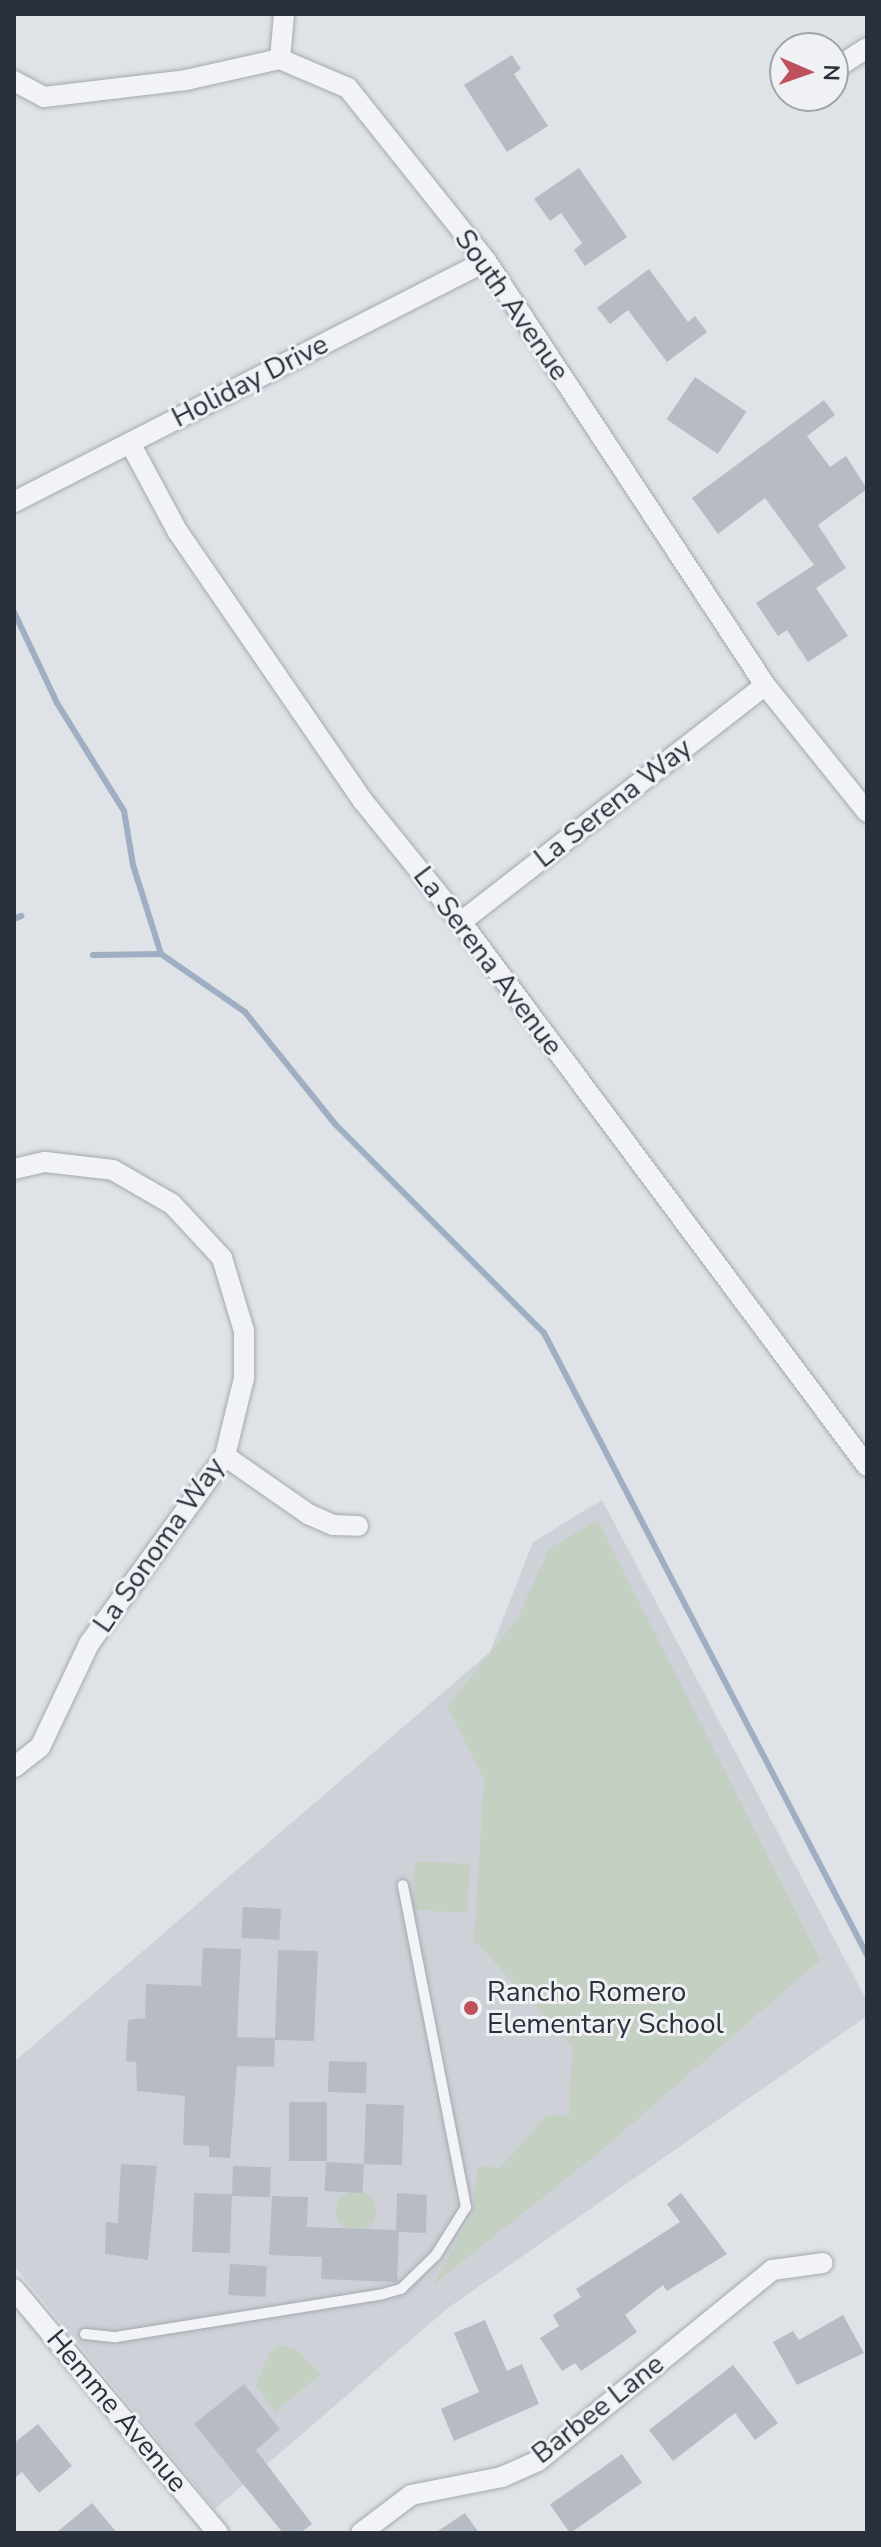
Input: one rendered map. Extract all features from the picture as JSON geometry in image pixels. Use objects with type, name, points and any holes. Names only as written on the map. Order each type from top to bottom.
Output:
[{"type":"street","points":[[14,81],[44,97],[186,80],[280,59],[284,14]]},
{"type":"street","points":[[849,60],[867,48]]},
{"type":"street","name":"South Avenue","points":[[280,59],[348,88],[486,261],[765,685],[867,812]]},
{"type":"street","name":"Holiday Drive","points":[[14,502],[486,261]]},
{"type":"street","name":"La Serena Avenue","points":[[130,443],[178,532],[363,801],[461,922],[867,1466]]},
{"type":"street","name":"La Serena Way","points":[[461,922],[765,685]]},
{"type":"street","name":"La Sonoma Way","points":[[14,1169],[45,1162],[113,1170],[172,1204],[222,1258],[244,1331],[244,1378],[225,1456],[89,1644],[40,1747],[14,1767]]},
{"type":"street","points":[[225,1456],[308,1514],[333,1525],[358,1526]]},
{"type":"street","name":"Barbee Lane","points":[[361,2533],[411,2495],[502,2477],[538,2461],[772,2270],[823,2263]]},
{"type":"street","name":"Hemme Avenue","points":[[14,2289],[218,2533]]},
{"type":"lane","points":[[85,2334],[116,2337],[383,2294],[401,2289],[436,2255],[466,2207],[403,1885]]},
{"type":"shaded area","name":"Rancho Romero Elementary School","points":[[602,1500],[867,2001],[867,2016],[448,2308],[215,2509],[14,2266],[14,2062],[490,1652],[533,1542]]},
{"type":"green space","points":[[598,1520],[820,1960],[596,2155],[433,2285],[473,2212],[478,2166],[500,2168],[547,2115],[569,2115],[572,2046],[474,1940],[484,1780],[447,1707],[516,1620],[550,1548]]},
{"type":"green space","points":[[415,1861],[470,1864],[467,1913],[412,1910]]},
{"type":"green space","points":[[356,2191],[370,2197],[376,2211],[370,2225],[356,2231],[342,2225],[336,2211],[342,2197]]},
{"type":"green space","points":[[280,2345],[297,2350],[321,2374],[275,2412],[256,2385],[270,2351]]},
{"type":"building","points":[[512,55],[521,69],[514,74],[548,126],[507,152],[464,85]]},
{"type":"building","points":[[579,168],[627,237],[585,266],[574,250],[582,243],[561,213],[550,221],[534,199]]},
{"type":"building","points":[[649,269],[688,322],[695,316],[707,332],[667,362],[628,310],[610,324],[597,308]]},
{"type":"building","points":[[695,377],[746,412],[718,454],[666,419]]},
{"type":"building","points":[[824,400],[835,415],[807,436],[830,467],[846,456],[867,489],[818,525],[846,568],[816,588],[848,636],[808,662],[787,630],[778,636],[756,603],[814,565],[765,498],[718,534],[692,498]]},
{"type":"building","points":[[243,1907],[281,1909],[279,1940],[241,1938]]},
{"type":"building","points":[[203,1948],[241,1949],[237,2037],[275,2038],[278,1950],[318,1951],[314,2041],[275,2040],[274,2067],[237,2066],[230,2158],[209,2157],[209,2146],[183,2145],[185,2096],[137,2091],[136,2062],[126,2061],[128,2020],[145,2018],[146,1984],[201,1986]]},
{"type":"building","points":[[329,2061],[367,2062],[366,2093],[328,2092]]},
{"type":"building","points":[[289,2102],[327,2102],[327,2161],[289,2161]]},
{"type":"building","points":[[366,2104],[404,2105],[402,2165],[364,2164]]},
{"type":"building","points":[[326,2162],[364,2164],[362,2193],[324,2191]]},
{"type":"building","points":[[121,2164],[157,2166],[148,2260],[105,2254],[106,2222],[118,2223]]},
{"type":"building","points":[[233,2166],[271,2167],[270,2197],[232,2196]]},
{"type":"building","points":[[194,2193],[232,2194],[230,2253],[192,2252]]},
{"type":"building","points":[[397,2193],[427,2195],[426,2233],[399,2232],[397,2282],[321,2279],[322,2257],[269,2255],[272,2196],[308,2197],[307,2227],[396,2230]]},
{"type":"building","points":[[681,2193],[727,2254],[667,2291],[663,2285],[625,2315],[637,2332],[612,2350],[581,2371],[575,2363],[562,2371],[540,2338],[559,2326],[553,2315],[581,2297],[576,2289],[680,2222],[667,2204]]},
{"type":"building","points":[[230,2264],[267,2266],[265,2297],[228,2295]]},
{"type":"building","points":[[843,2315],[864,2353],[797,2385],[773,2342],[793,2331],[799,2340]]},
{"type":"building","points":[[485,2320],[507,2371],[522,2364],[539,2404],[454,2441],[441,2409],[479,2392],[454,2333]]},
{"type":"building","points":[[733,2365],[778,2423],[755,2440],[735,2413],[673,2461],[649,2430]]},
{"type":"building","points":[[244,2384],[280,2429],[256,2450],[312,2524],[300,2533],[283,2533],[194,2424]]},
{"type":"building","points":[[38,2424],[72,2466],[39,2493],[22,2472],[14,2479],[14,2443]]},
{"type":"building","points":[[622,2454],[642,2483],[570,2533],[550,2504]]},
{"type":"building","points":[[92,2503],[117,2533],[56,2533]]},
{"type":"building","points":[[465,2513],[479,2533],[435,2533]]},
{"type":"waterway","points":[[14,612],[57,703],[124,811],[133,865],[161,954]]},
{"type":"waterway","points":[[14,919],[21,916]]},
{"type":"waterway","points":[[93,955],[161,954],[245,1012],[336,1125],[544,1333],[867,1955]]},
{"type":"place","name":"Rancho Romero Elementary School","points":[[471,2008]]}]
